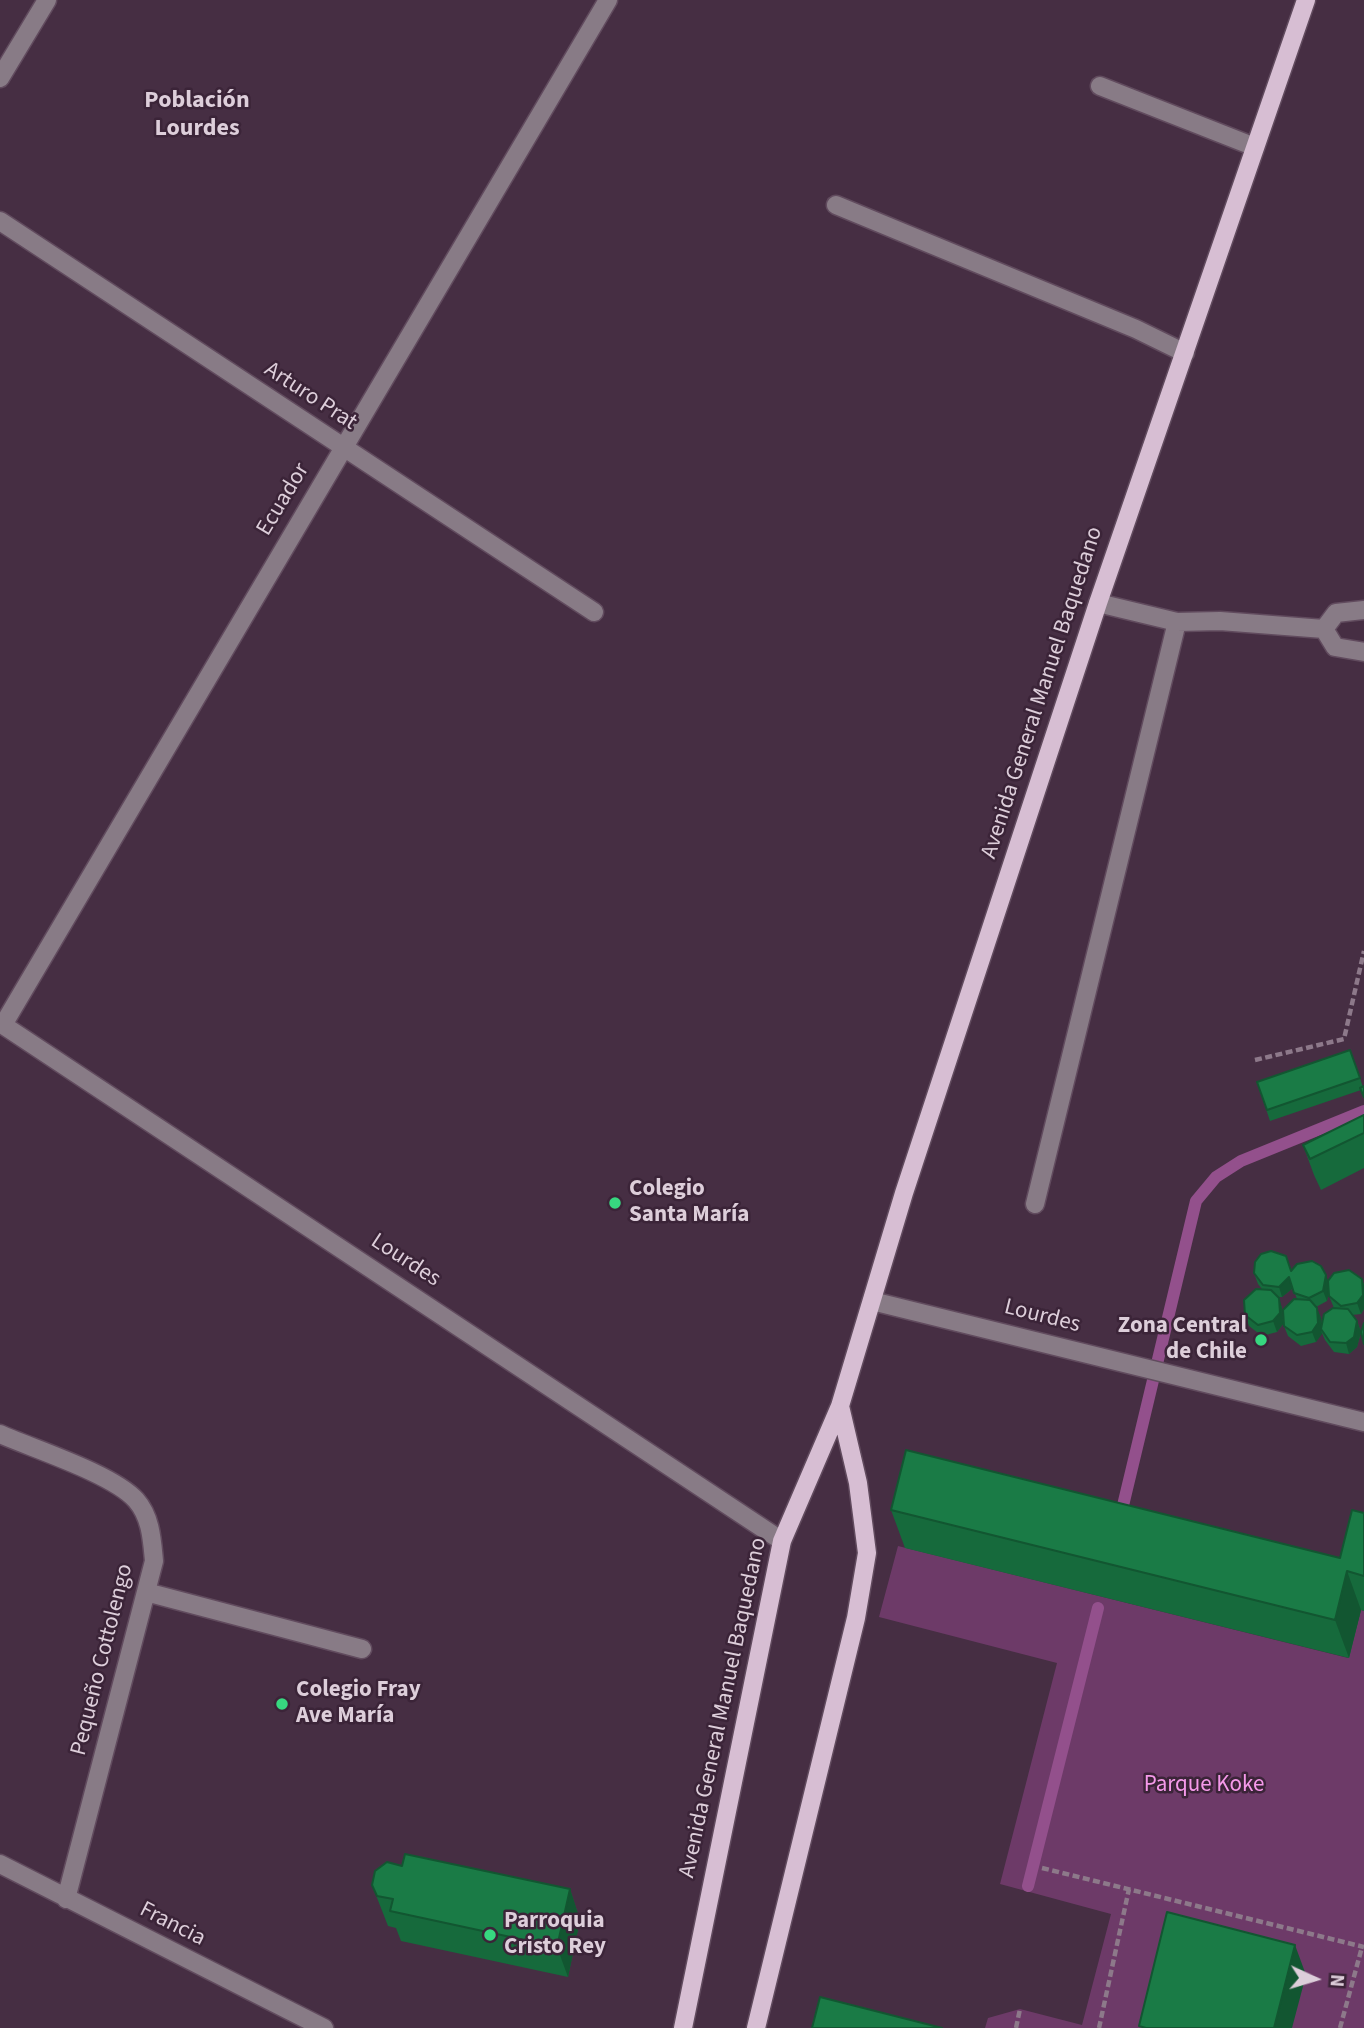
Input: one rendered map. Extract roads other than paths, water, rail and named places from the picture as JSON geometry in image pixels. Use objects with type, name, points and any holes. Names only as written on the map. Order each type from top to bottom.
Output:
[{"type":"main road","name":"Avenida General Manuel Baquedano","points":[[683,2028],[782,1541],[840,1406],[904,1193],[1098,603],[1306,0]]},
{"type":"main road","points":[[756,2028],[856,1618],[867,1553],[858,1483],[840,1406]]},
{"type":"street","points":[[0,79],[47,0]]},
{"type":"street","name":"Ecuador","points":[[1,1024],[608,0]]},
{"type":"street","points":[[1100,86],[1255,147]]},
{"type":"street","points":[[836,205],[1136,328],[1185,353]]},
{"type":"street","name":"Arturo Prat","points":[[0,221],[594,612]]},
{"type":"street","points":[[1098,603],[1177,622],[1220,621],[1324,629]]},
{"type":"street","points":[[1324,629],[1336,613],[1364,610]]},
{"type":"street","points":[[1035,1204],[1177,622]]},
{"type":"street","points":[[1324,629],[1335,647],[1364,652]]},
{"type":"street","name":"Lourdes","points":[[1,1024],[782,1541]]},
{"type":"street","name":"Lourdes","points":[[872,1301],[1364,1422]]},
{"type":"street","name":"Pequeño Cottolengo","points":[[0,1434],[120,1486],[137,1501],[151,1527],[154,1561],[66,1899]]},
{"type":"street","points":[[146,1592],[362,1648]]},
{"type":"street","name":"Francia","points":[[0,1864],[324,2028]]},
{"type":"waterway","points":[[1120,1518],[1196,1201],[1216,1177],[1241,1161],[1364,1111]]},
{"type":"waterway","points":[[1028,1886],[1098,1608]]},
{"type":"place","name":"Colegio Santa María","points":[[615,1203]]},
{"type":"place","name":"Zona Central de Chile","points":[[1261,1340]]},
{"type":"place","name":"Colegio Fray Ave María","points":[[282,1704]]},
{"type":"place","name":"Parroquia Cristo Rey","points":[[490,1935]]},
{"type":"district","name":"Población Lourdes","points":[[197,116]]},
{"type":"park label","name":"Parque Koke","points":[[1204,1786]]}]
